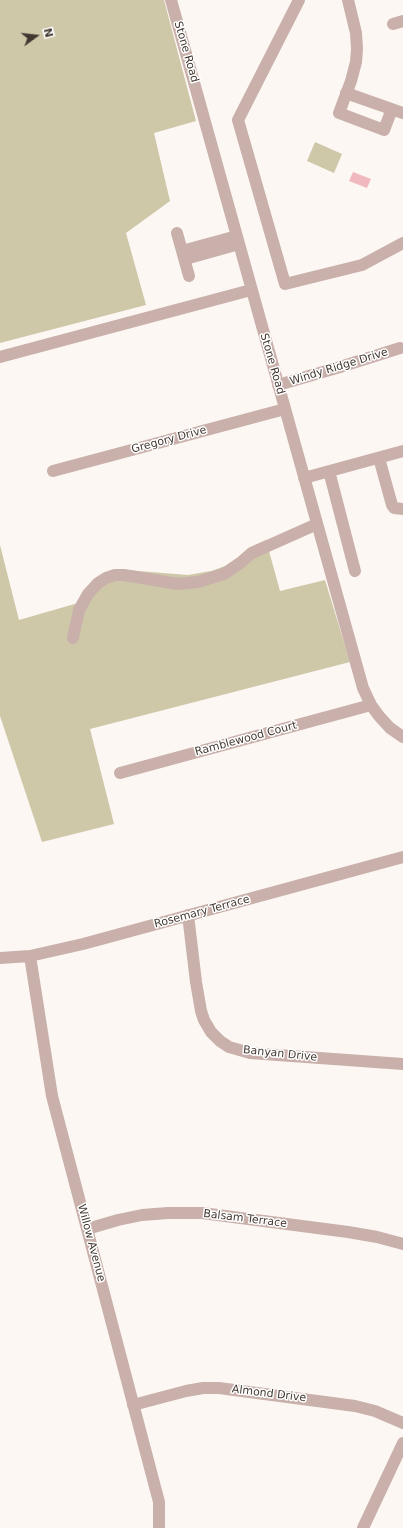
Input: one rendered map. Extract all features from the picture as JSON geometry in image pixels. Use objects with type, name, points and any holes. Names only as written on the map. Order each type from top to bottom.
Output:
[{"type":"street","name":"Stone Road","points":[[171,0],[363,688],[371,705],[385,723],[403,737]]},
{"type":"street","points":[[299,0],[238,120],[285,284],[362,264],[403,243]]},
{"type":"street","points":[[346,93],[397,111],[384,130],[339,113],[356,62],[356,33],[348,0]]},
{"type":"street","points":[[177,233],[189,276]]},
{"type":"street","points":[[183,255],[238,240]]},
{"type":"street","points":[[0,357],[251,290]]},
{"type":"street","name":"Windy Ridge Drive","points":[[278,385],[400,348]]},
{"type":"street","name":"Gregory Drive","points":[[53,471],[285,409]]},
{"type":"street","points":[[304,478],[403,451]]},
{"type":"street","points":[[379,458],[392,505],[394,508],[403,509]]},
{"type":"street","points":[[329,471],[355,571]]},
{"type":"street","points":[[73,638],[76,621],[82,604],[88,594],[98,583],[106,578],[115,575],[124,575],[178,584],[198,582],[224,574],[252,553],[317,524]]},
{"type":"street","name":"Ramblewood Court","points":[[120,772],[371,705]]},
{"type":"street","name":"Rosemary Terrace","points":[[0,958],[30,956],[188,916],[403,857]]},
{"type":"street","name":"Banyan Drive","points":[[188,916],[201,1011],[211,1032],[220,1041],[229,1047],[250,1053],[403,1064]]},
{"type":"street","name":"Willow Avenue","points":[[30,956],[52,1096],[159,1502],[159,1528]]},
{"type":"street","name":"Balsam Terrace","points":[[87,1229],[142,1215],[202,1213],[348,1232],[377,1237],[403,1244]]},
{"type":"street","name":"Almond Drive","points":[[133,1405],[186,1391],[203,1388],[219,1388],[355,1406],[375,1411],[403,1423]]},
{"type":"street","points":[[363,1528],[403,1443]]},
{"type":"shaded area","points":[[0,0],[164,0],[196,121],[154,133],[170,201],[126,233],[146,305],[0,343]]},
{"type":"shaded area","points":[[315,142],[342,154],[334,173],[307,161]]},
{"type":"shaded area","points":[[353,172],[371,179],[367,188],[349,181]]},
{"type":"shaded area","points":[[266,540],[280,591],[325,580],[350,662],[90,729],[114,824],[42,842],[0,716],[0,545],[19,620],[78,603],[126,570],[188,575],[211,571],[231,564],[248,548]]}]
